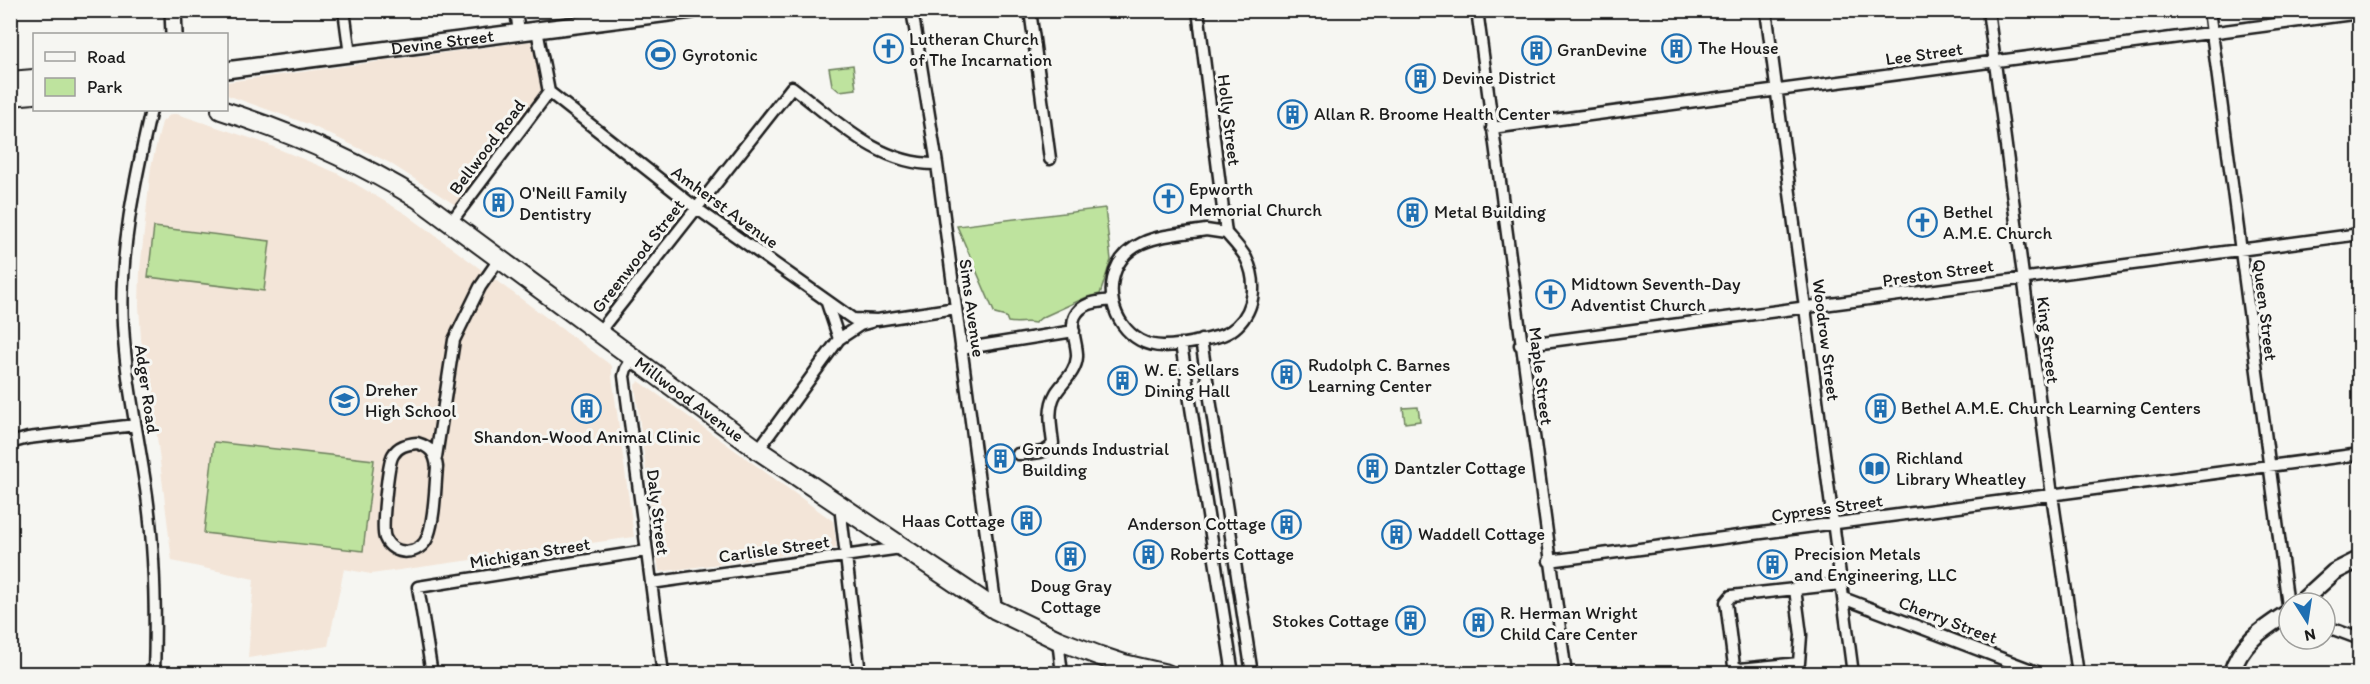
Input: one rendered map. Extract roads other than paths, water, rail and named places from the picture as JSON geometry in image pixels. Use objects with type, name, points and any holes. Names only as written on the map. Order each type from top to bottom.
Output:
[{"type":"main road","points":[[173,10],[174,33]]},
{"type":"main road","name":"Devine Street","points":[[228,70],[692,10]]},
{"type":"main road","points":[[10,81],[33,79]]},
{"type":"main road","points":[[10,96],[33,94]]},
{"type":"main road","name":"Millwood Avenue","points":[[224,111],[283,131],[353,161],[394,183],[451,222],[758,450],[996,610],[1058,640],[1124,664],[1167,674]]},
{"type":"main road","points":[[2314,591],[2334,573],[2360,559]]},
{"type":"main road","points":[[2231,674],[2235,660],[2256,633],[2277,620]]},
{"type":"street","points":[[344,10],[350,54]]},
{"type":"street","points":[[516,10],[519,33]]},
{"type":"street","name":"Sims Avenue","points":[[912,10],[937,164],[996,610]]},
{"type":"street","points":[[1030,10],[1050,159]]},
{"type":"street","name":"Holly Street","points":[[1198,10],[1226,233]]},
{"type":"street","name":"Maple Street","points":[[1477,10],[1549,561],[1566,674]]},
{"type":"street","name":"Woodrow Street","points":[[1766,10],[1853,674]]},
{"type":"street","name":"King Street","points":[[1988,10],[2078,674]]},
{"type":"street","name":"Queen Street","points":[[2209,10],[2286,591]]},
{"type":"street","name":"Lee Street","points":[[1492,128],[2360,13]]},
{"type":"street","points":[[537,30],[549,92]]},
{"type":"street","name":"Greenwood Street","points":[[600,332],[792,87],[858,139],[914,164],[937,164]]},
{"type":"street","name":"Amherst Avenue","points":[[549,92],[696,208],[853,319],[877,320],[956,308]]},
{"type":"street","name":"Bellwood Road","points":[[451,222],[549,92]]},
{"type":"street","name":"Adger Road","points":[[151,111],[129,218],[122,287],[123,326],[153,546],[154,674]]},
{"type":"street","points":[[1206,230],[1226,233],[1246,258],[1253,276],[1254,288],[1250,306],[1238,326],[1224,335],[1161,346],[1125,329],[1117,317],[1111,300],[1115,270],[1131,248],[1144,240],[1206,230]]},
{"type":"street","name":"Preston Street","points":[[1521,345],[2360,234]]},
{"type":"street","points":[[436,457],[426,445],[417,443],[400,448],[390,460],[382,529],[388,544],[394,549],[412,551],[420,547],[429,535],[437,467],[436,457],[454,340],[480,287],[500,258]]},
{"type":"street","points":[[826,300],[839,339]]},
{"type":"street","points":[[1018,454],[1047,451],[1052,447],[1050,415],[1054,395],[1073,370],[1077,358],[1075,316],[1084,306],[1111,300]]},
{"type":"street","points":[[758,450],[839,339],[860,325],[877,320]]},
{"type":"street","points":[[961,349],[1074,331]]},
{"type":"street","points":[[1201,340],[1252,674]]},
{"type":"street","points":[[1181,344],[1233,674]]},
{"type":"street","name":"Daly Street","points":[[633,358],[624,376],[663,674]]},
{"type":"street","points":[[10,443],[28,438],[135,425]]},
{"type":"street","name":"Cypress Street","points":[[1549,561],[2360,454]]},
{"type":"street","points":[[840,506],[860,674]]},
{"type":"street","name":"Carlisle Street","points":[[651,583],[901,548]]},
{"type":"street","name":"Michigan Street","points":[[432,674],[418,587],[646,551]]},
{"type":"street","points":[[1795,589],[1801,635],[1799,663],[1740,669],[1734,666],[1726,602],[1731,596],[1795,589],[1841,584]]},
{"type":"street","name":"Cherry Street","points":[[1843,598],[2042,674]]},
{"type":"street","points":[[2337,630],[2360,639]]},
{"type":"street","points":[[1058,640],[1062,674]]},
{"type":"place","name":"The House","points":[[1677,48]]},
{"type":"place","name":"Lutheran Church of The Incarnation","points":[[888,49]]},
{"type":"place","name":"GranDevine","points":[[1536,50]]},
{"type":"place","name":"Gyrotonic","points":[[661,55]]},
{"type":"place","name":"Devine District","points":[[1421,78]]},
{"type":"place","name":"Allan R. Broome Health Center","points":[[1293,114]]},
{"type":"place","name":"Epworth Memorial Church","points":[[1168,199]]},
{"type":"place","name":"O'Neill Family Dentistry","points":[[498,203]]},
{"type":"place","name":"Metal Building","points":[[1413,212]]},
{"type":"place","name":"Bethel A.M.E. Church","points":[[1922,222]]},
{"type":"place","name":"Midtown Seventh-Day Adventist Church","points":[[1550,294]]},
{"type":"place","name":"Rudolph C. Barnes Learning Center","points":[[1287,375]]},
{"type":"place","name":"W. E. Sellars Dining Hall","points":[[1123,380]]},
{"type":"place","name":"Dreher High School","points":[[344,400]]},
{"type":"place","name":"Shandon-Wood Animal Clinic","points":[[587,408]]},
{"type":"place","name":"Bethel A.M.E. Church Learning Centers","points":[[1880,408]]},
{"type":"place","name":"Grounds Industrial Building","points":[[1001,459]]},
{"type":"place","name":"Dantzler Cottage","points":[[1373,468]]},
{"type":"place","name":"Richland Library Wheatley","points":[[1875,468]]},
{"type":"place","name":"Haas Cottage","points":[[1026,521]]},
{"type":"place","name":"Anderson Cottage","points":[[1287,524]]},
{"type":"place","name":"Waddell Cottage","points":[[1397,534]]},
{"type":"place","name":"Roberts Cottage","points":[[1149,554]]},
{"type":"place","name":"Doug Gray Cottage","points":[[1071,557]]},
{"type":"place","name":"Precision Metals and Engineering, LLC","points":[[1773,564]]},
{"type":"place","name":"Stokes Cottage","points":[[1410,621]]},
{"type":"place","name":"R. Herman Wright Child Care Center","points":[[1479,623]]}]
